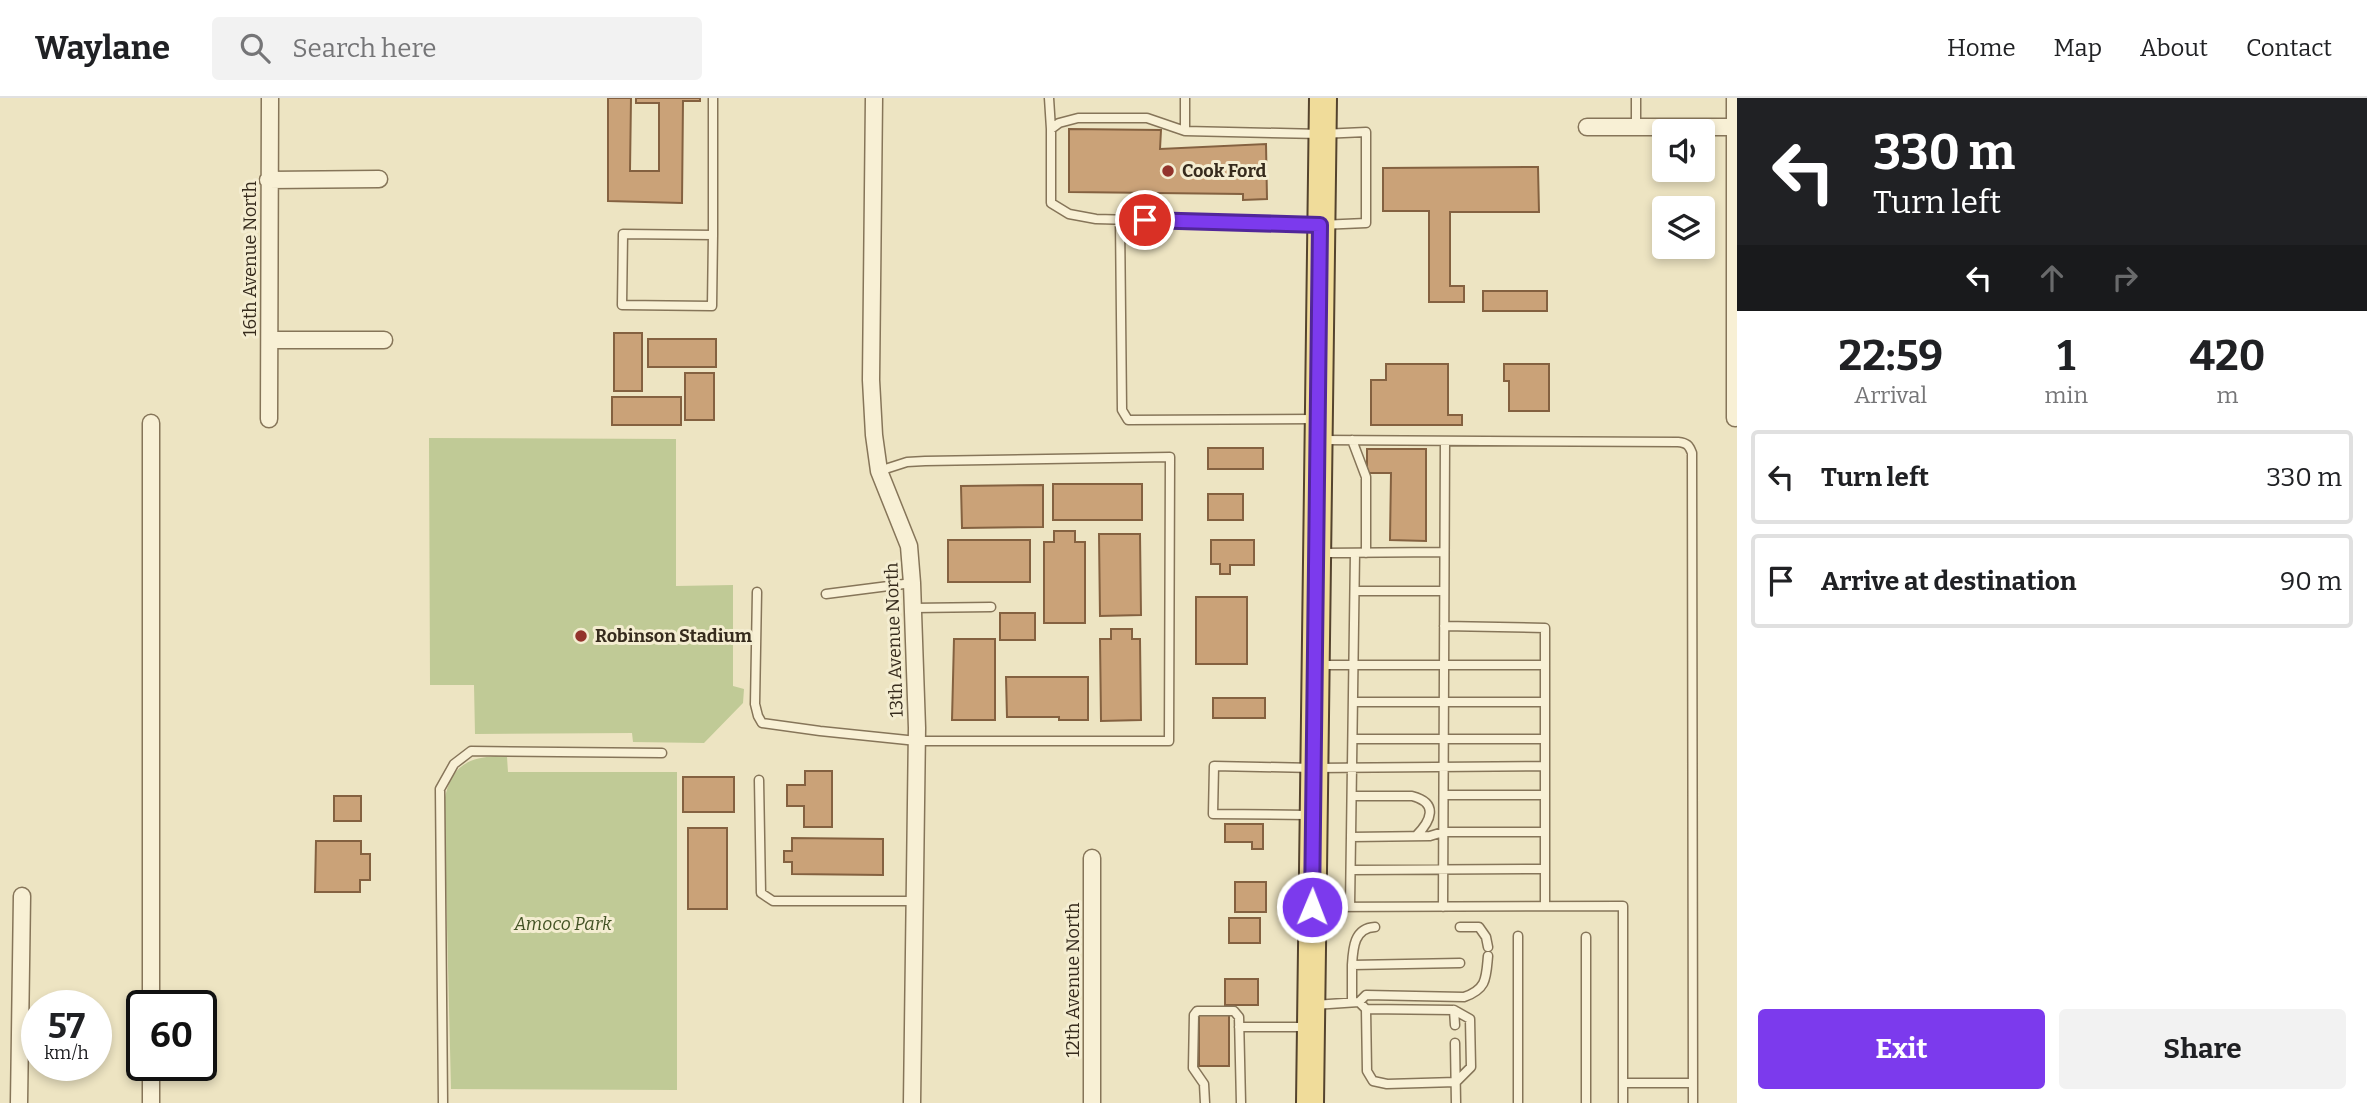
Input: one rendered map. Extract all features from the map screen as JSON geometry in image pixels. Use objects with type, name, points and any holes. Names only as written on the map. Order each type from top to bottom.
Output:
[{"type":"main road","points":[[1310,1103],[1323,98]]},
{"type":"street","name":"16th Avenue North","points":[[269,419],[270,98]]},
{"type":"street","name":"13th Avenue North","points":[[874,98],[872,380],[879,471],[909,546],[913,608],[917,741],[912,1103]]},
{"type":"street","points":[[1735,98],[1735,418]]},
{"type":"street","points":[[1587,127],[1736,127]]},
{"type":"street","points":[[268,180],[379,179]]},
{"type":"street","points":[[270,340],[384,340]]},
{"type":"street","points":[[151,423],[151,990]]},
{"type":"street","name":"12th Avenue North","points":[[1092,858],[1092,1103]]},
{"type":"street","points":[[19,1103],[22,896]]},
{"type":"street","points":[[151,1081],[151,1103]]},
{"type":"lane","points":[[713,98],[713,236],[712,306],[622,305],[623,234],[713,236]]},
{"type":"lane","points":[[1049,98],[1051,203],[1069,214],[1120,220],[1320,225],[1366,223],[1366,132],[1321,134],[1185,131],[1147,118],[1078,118],[1059,122],[1051,129]]},
{"type":"lane","points":[[1185,98],[1185,131]]},
{"type":"lane","points":[[1636,98],[1636,127]]},
{"type":"lane","points":[[1120,220],[1122,410],[1128,419],[1318,430],[1352,440],[1686,443],[1692,453],[1693,1103]]},
{"type":"lane","points":[[1352,440],[1366,477],[1366,553]]},
{"type":"lane","points":[[1443,907],[1445,441]]},
{"type":"lane","points":[[757,592],[755,704],[762,723],[917,741],[1169,741],[1170,457],[925,461],[879,471]]},
{"type":"lane","points":[[1317,553],[1444,552]]},
{"type":"lane","points":[[1350,907],[1355,553]]},
{"type":"lane","points":[[826,594],[912,583]]},
{"type":"lane","points":[[1354,591],[1444,591]]},
{"type":"lane","points":[[913,608],[991,607]]},
{"type":"lane","points":[[1444,626],[1545,628],[1545,906]]},
{"type":"lane","points":[[1315,665],[1545,665]]},
{"type":"lane","points":[[1353,702],[1545,702]]},
{"type":"lane","points":[[1353,739],[1545,739]]},
{"type":"lane","points":[[443,1103],[440,789],[454,764],[471,751],[662,753]]},
{"type":"lane","points":[[1314,816],[1213,814],[1214,766],[1545,766]]},
{"type":"lane","points":[[759,780],[761,892],[767,898],[772,901],[915,901]]},
{"type":"lane","points":[[1444,795],[1545,795]]},
{"type":"lane","points":[[1352,796],[1420,798],[1426,803],[1430,815],[1426,826],[1416,836]]},
{"type":"lane","points":[[1351,837],[1430,836],[1443,832],[1545,832]]},
{"type":"lane","points":[[1351,870],[1545,869]]},
{"type":"lane","points":[[1312,907],[1623,906],[1623,1103]]},
{"type":"lane","points":[[1239,1027],[1311,1016],[1359,1004],[1454,1010],[1470,1019],[1471,1067],[1456,1082],[1387,1084],[1373,1081],[1367,1071],[1359,1004],[1352,965],[1353,946],[1359,933],[1369,927],[1375,927]]},
{"type":"lane","points":[[1359,1004],[1366,995],[1464,997],[1477,992],[1486,979],[1486,937],[1479,927],[1460,927]]},
{"type":"lane","points":[[1518,936],[1518,1103]]},
{"type":"lane","points":[[1586,1103],[1587,936]]},
{"type":"lane","points":[[1352,965],[1460,963]]},
{"type":"lane","points":[[1454,1010],[1455,1025]]},
{"type":"lane","points":[[1205,1103],[1204,1084],[1193,1068],[1194,1015],[1197,1011],[1234,1011],[1238,1017],[1241,1103]]},
{"type":"lane","points":[[1455,1043],[1456,1103]]},
{"type":"lane","points":[[1623,1083],[1693,1083]]},
{"type":"green space","name":"Robinson Stadium","points":[[429,438],[676,439],[676,586],[733,585],[733,686],[744,689],[743,703],[704,743],[633,742],[632,733],[475,734],[474,685],[430,685]]},
{"type":"green space","name":"Amoco Park","points":[[507,757],[508,772],[677,772],[677,1090],[451,1089],[444,802],[450,782],[460,768],[475,760]]},
{"type":"building","points":[[608,98],[631,98],[630,171],[659,171],[659,103],[636,103],[636,98],[700,98],[700,101],[683,101],[682,203],[608,201]]},
{"type":"building","name":"Cook Ford","points":[[1069,129],[1161,130],[1160,149],[1266,144],[1267,199],[1243,200],[1243,194],[1069,192]]},
{"type":"building","points":[[1538,167],[1539,212],[1450,212],[1450,286],[1464,286],[1464,302],[1429,302],[1429,211],[1383,211],[1383,168]]},
{"type":"building","points":[[1483,291],[1547,291],[1547,311],[1483,311]]},
{"type":"building","points":[[614,333],[642,333],[642,391],[614,391]]},
{"type":"building","points":[[648,339],[716,339],[716,367],[648,367]]},
{"type":"building","points":[[1386,364],[1448,364],[1448,415],[1462,415],[1462,425],[1371,425],[1371,380],[1386,380]]},
{"type":"building","points":[[1504,364],[1549,364],[1549,411],[1509,411],[1509,381],[1504,381]]},
{"type":"building","points":[[685,373],[714,373],[714,420],[685,420]]},
{"type":"building","points":[[612,397],[681,397],[681,425],[612,425]]},
{"type":"building","points":[[1208,448],[1263,448],[1263,469],[1208,469]]},
{"type":"building","points":[[1367,449],[1426,449],[1426,541],[1390,540],[1391,473],[1367,473]]},
{"type":"building","points":[[1053,484],[1142,484],[1142,520],[1053,520]]},
{"type":"building","points":[[1043,485],[1043,527],[962,528],[961,486]]},
{"type":"building","points":[[1208,494],[1243,494],[1243,520],[1208,520]]},
{"type":"building","points":[[1054,531],[1075,531],[1075,542],[1085,542],[1085,623],[1044,623],[1044,542],[1054,542]]},
{"type":"building","points":[[1099,534],[1140,534],[1141,615],[1100,616]]},
{"type":"building","points":[[948,540],[1030,540],[1030,582],[948,582]]},
{"type":"building","points":[[1211,540],[1254,540],[1254,565],[1230,565],[1230,574],[1220,574],[1220,564],[1211,564]]},
{"type":"building","points":[[1196,597],[1247,597],[1247,664],[1196,664]]},
{"type":"building","points":[[1000,613],[1035,613],[1035,640],[1000,640]]},
{"type":"building","points":[[1111,629],[1132,629],[1132,639],[1140,639],[1141,720],[1101,721],[1100,639],[1111,639]]},
{"type":"building","points":[[954,639],[995,639],[995,720],[952,720]]},
{"type":"building","points":[[1006,677],[1088,677],[1088,720],[1007,717]]},
{"type":"building","points":[[1213,698],[1265,698],[1265,718],[1213,718]]},
{"type":"building","points":[[805,771],[832,771],[832,827],[804,827],[804,806],[787,806],[787,785],[805,785]]},
{"type":"building","points":[[683,777],[734,777],[734,812],[683,812]]},
{"type":"building","points":[[334,796],[361,796],[361,821],[334,821]]},
{"type":"building","points":[[1225,824],[1263,824],[1263,849],[1252,849],[1252,842],[1225,842]]},
{"type":"building","points":[[688,828],[727,828],[727,909],[688,909]]},
{"type":"building","points":[[792,838],[883,839],[883,875],[792,874],[792,862],[784,862],[784,851],[792,851]]},
{"type":"building","points":[[316,841],[361,841],[361,854],[370,854],[370,880],[360,880],[360,892],[315,892]]},
{"type":"building","points":[[1235,882],[1266,882],[1266,912],[1235,912]]},
{"type":"building","points":[[1229,918],[1260,918],[1260,943],[1229,943]]},
{"type":"building","points":[[1225,979],[1258,979],[1258,1005],[1225,1005]]},
{"type":"building","points":[[1199,1015],[1229,1015],[1229,1066],[1199,1066]]},
{"type":"place","name":"Cook Ford","points":[[1168,171]]},
{"type":"place","name":"Robinson Stadium","points":[[581,636]]},
{"type":"route","points":[[1145,220],[1320,225],[1312,907]]}]
